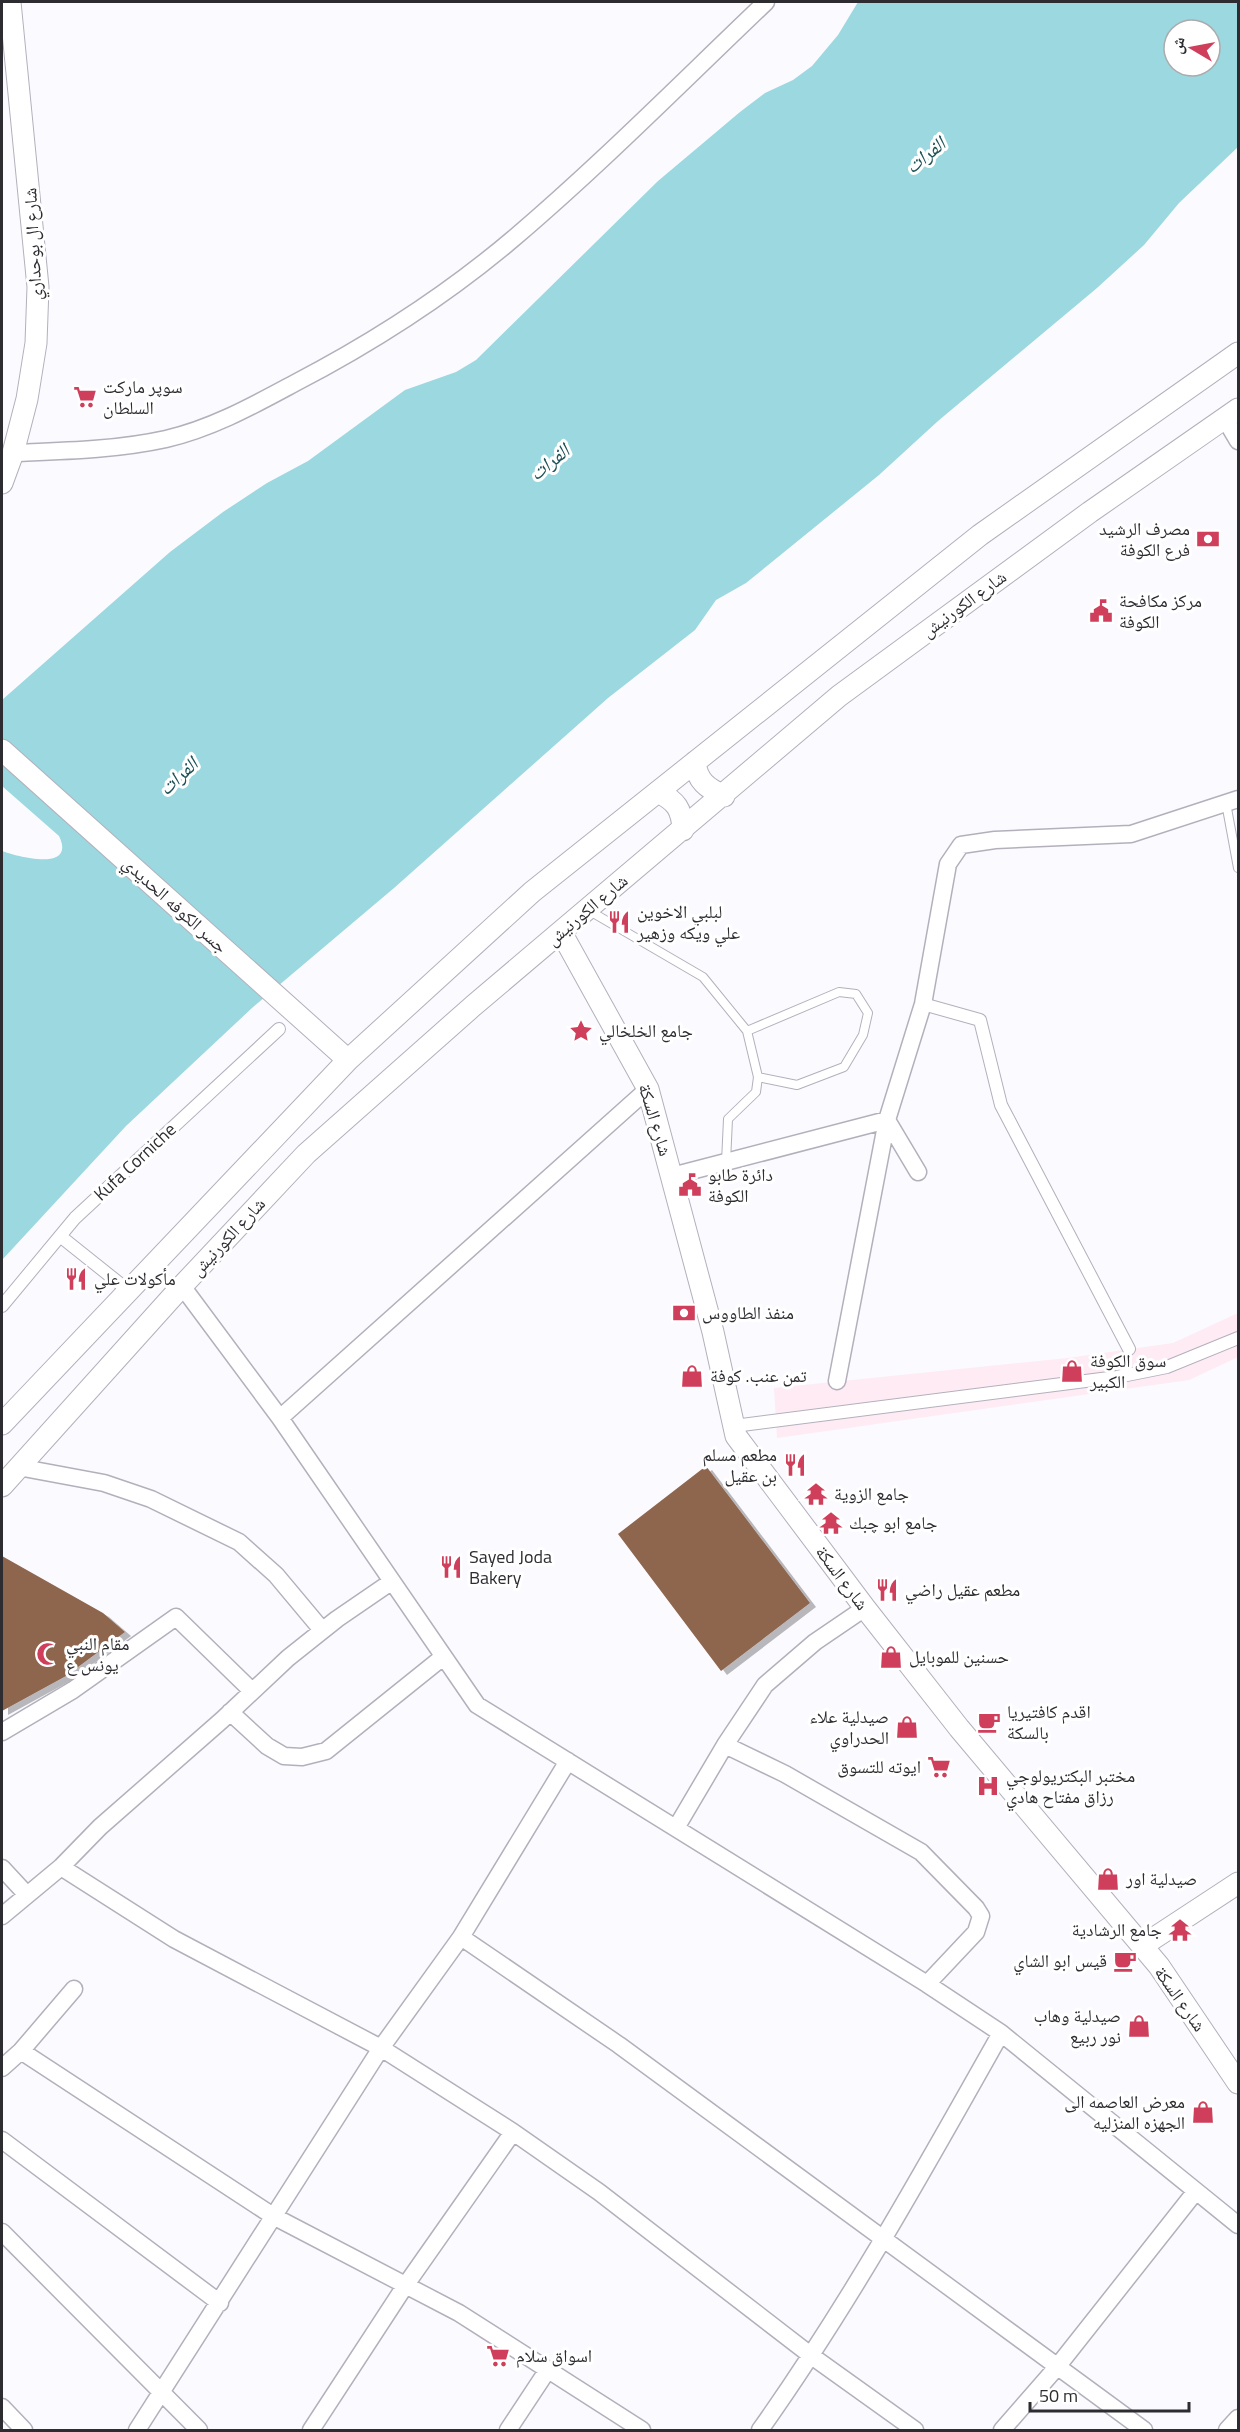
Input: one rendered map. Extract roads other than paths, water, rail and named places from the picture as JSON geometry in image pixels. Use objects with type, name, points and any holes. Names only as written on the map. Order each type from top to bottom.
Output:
[{"type":"street","name":"شارع ال بوحداري","points":[[2,483],[13,453],[29,388],[36,343],[38,287],[35,231],[10,2]]},
{"type":"street","points":[[13,453],[99,449],[167,439],[205,428],[242,412],[336,362],[427,304],[513,239],[593,168],[766,2]]},
{"type":"street","name":"شارع الكورنيش","points":[[2,1424],[348,1060],[532,892],[980,535],[1239,353]]},
{"type":"street","points":[[1232,414],[1239,441]]},
{"type":"street","name":"شارع الكورنيش","points":[[2,1486],[182,1286],[306,1154],[464,1014],[724,796],[839,696],[1090,512],[1232,414]]},
{"type":"street","name":"جسر الکوفه الحديدي","points":[[2,750],[348,1060]]},
{"type":"street","points":[[695,762],[697,775],[702,782],[724,796]]},
{"type":"street","points":[[658,792],[672,799],[678,806],[682,815],[682,830]]},
{"type":"street","points":[[837,1381],[887,1120],[922,1004],[948,864],[961,845],[994,840],[1131,834],[1232,801]]},
{"type":"street","name":"شارع السكة","points":[[561,932],[648,1089],[713,1332],[736,1436],[865,1608],[959,1728],[1159,1966],[1239,2083]]},
{"type":"street","points":[[922,1004],[980,1020],[1000,1105],[1129,1349]]},
{"type":"street","name":"Kufa Corniche","points":[[2,1306],[75,1218],[279,1029]]},
{"type":"street","points":[[280,1418],[648,1089]]},
{"type":"street","points":[[672,1176],[887,1120]]},
{"type":"street","points":[[887,1120],[918,1172]]},
{"type":"street","points":[[60,1236],[129,1291]]},
{"type":"street","points":[[182,1286],[280,1418],[477,1705],[927,1984],[1001,2033],[1239,2226]]},
{"type":"street","points":[[734,1426],[1117,1377],[1167,1367],[1239,1338]]},
{"type":"street","points":[[18,1467],[114,1486],[151,1499],[240,1542],[276,1575],[322,1630]]},
{"type":"street","points":[[2,1916],[62,1867],[100,1827],[322,1630],[391,1582]]},
{"type":"street","points":[[676,1828],[725,1745],[765,1685],[815,1642],[865,1608]]},
{"type":"street","points":[[2,1732],[73,1690],[176,1617],[252,1691]]},
{"type":"street","points":[[230,1712],[267,1746],[284,1756],[302,1757],[326,1751],[443,1657]]},
{"type":"street","points":[[725,1745],[785,1774],[921,1852],[976,1908],[981,1916],[976,1932],[927,1984]]},
{"type":"street","points":[[137,2430],[381,2048],[461,1937],[568,1761]]},
{"type":"street","points":[[62,1867],[174,1939],[381,2048],[513,2132],[599,2192],[813,2357],[915,2430]]},
{"type":"street","points":[[2,1868],[27,1895]]},
{"type":"street","points":[[1142,1946],[1239,1883]]},
{"type":"street","points":[[461,1937],[619,2045],[1144,2430]]},
{"type":"street","points":[[2,2068],[21,2051],[74,1989]]},
{"type":"street","points":[[760,2430],[813,2357],[885,2240],[1001,2033]]},
{"type":"street","points":[[21,2051],[273,2216],[459,2313],[634,2429]]},
{"type":"street","points":[[311,2430],[405,2286],[513,2132]]},
{"type":"street","points":[[2,2140],[220,2302]]},
{"type":"street","points":[[1002,2430],[1057,2367],[1196,2191]]},
{"type":"street","points":[[2,2232],[199,2430]]},
{"type":"street","points":[[508,2430],[547,2371]]},
{"type":"street","points":[[2,2407],[24,2430]]},
{"type":"street","points":[[1227,2430],[1239,2418]]},
{"type":"lane","points":[[1232,801],[1239,868]]},
{"type":"lane","points":[[588,909],[703,977],[747,1031],[758,1077],[756,1092],[728,1119],[726,1162]]},
{"type":"lane","points":[[747,1031],[839,992],[856,994],[868,1013],[864,1035],[844,1067],[797,1086],[758,1077]]},
{"type":"water","name":"الفرات","points":[[858,2],[1238,2],[1238,147],[1179,203],[1144,245],[1097,288],[938,421],[879,475],[746,583],[716,600],[695,630],[608,698],[394,888],[252,1008],[126,1126],[2,1260],[2,851],[42,859],[60,855],[62,847],[59,836],[2,786],[2,700],[170,552],[223,512],[267,483],[308,461],[405,390],[456,372],[476,360],[658,181],[765,93],[793,80],[812,66],[838,35]]},
{"type":"place","name":"سوپر ماركت السلطان","points":[[85,397]]},
{"type":"place","name":"مصرف الرشيد فرع الكوفة","points":[[1208,539]]},
{"type":"place","name":"مركز مكافحة الكوفة","points":[[1101,611]]},
{"type":"place","name":"لبلبي الاخوين علي ويكه وزهير","points":[[619,922]]},
{"type":"place","name":"جامع الخلخالي","points":[[581,1031]]},
{"type":"place","name":"دائرة طابو الكوفة","points":[[690,1185]]},
{"type":"place","name":"مأكولات علي","points":[[76,1279]]},
{"type":"place","name":"منفذ الطاووس","points":[[684,1313]]},
{"type":"place","name":"سوق الكوفة الكبير","points":[[1072,1371]]},
{"type":"place","name":"تمن عنب. كوفة","points":[[692,1376]]},
{"type":"place","name":"مطعم مسلم بن عقيل","points":[[795,1465]]},
{"type":"place","name":"جامع الزوية","points":[[816,1494]]},
{"type":"place","name":"جامع ابو چبك","points":[[831,1523]]},
{"type":"place","name":"Sayed Joda Bakery","points":[[451,1567]]},
{"type":"place","name":"مطعم عقيل راضي","points":[[887,1590]]},
{"type":"place","name":"مقام النبي يونس ع","points":[[48,1654]]},
{"type":"place","name":"حسنين للموبايل","points":[[891,1657]]},
{"type":"place","name":"اقدم كافتيريا بالسكة","points":[[989,1722]]},
{"type":"place","name":"صيدلية علاء الحدراوي","points":[[907,1727]]},
{"type":"place","name":"ايوته للتسوق","points":[[939,1767]]},
{"type":"place","name":"مختبر البكتريولوجي رزاق مفتاح هادي","points":[[988,1786]]},
{"type":"place","name":"صيدلية اور","points":[[1108,1879]]},
{"type":"place","name":"جامع الرشادية","points":[[1180,1930]]},
{"type":"place","name":"قيس ابو الشاي","points":[[1125,1961]]},
{"type":"place","name":"صيدلية وهاب نور ربيع","points":[[1139,2026]]},
{"type":"place","name":"معرض العاصمه الى الجهزه المنزليه","points":[[1203,2112]]},
{"type":"place","name":"اسواق سلام","points":[[498,2356]]}]
